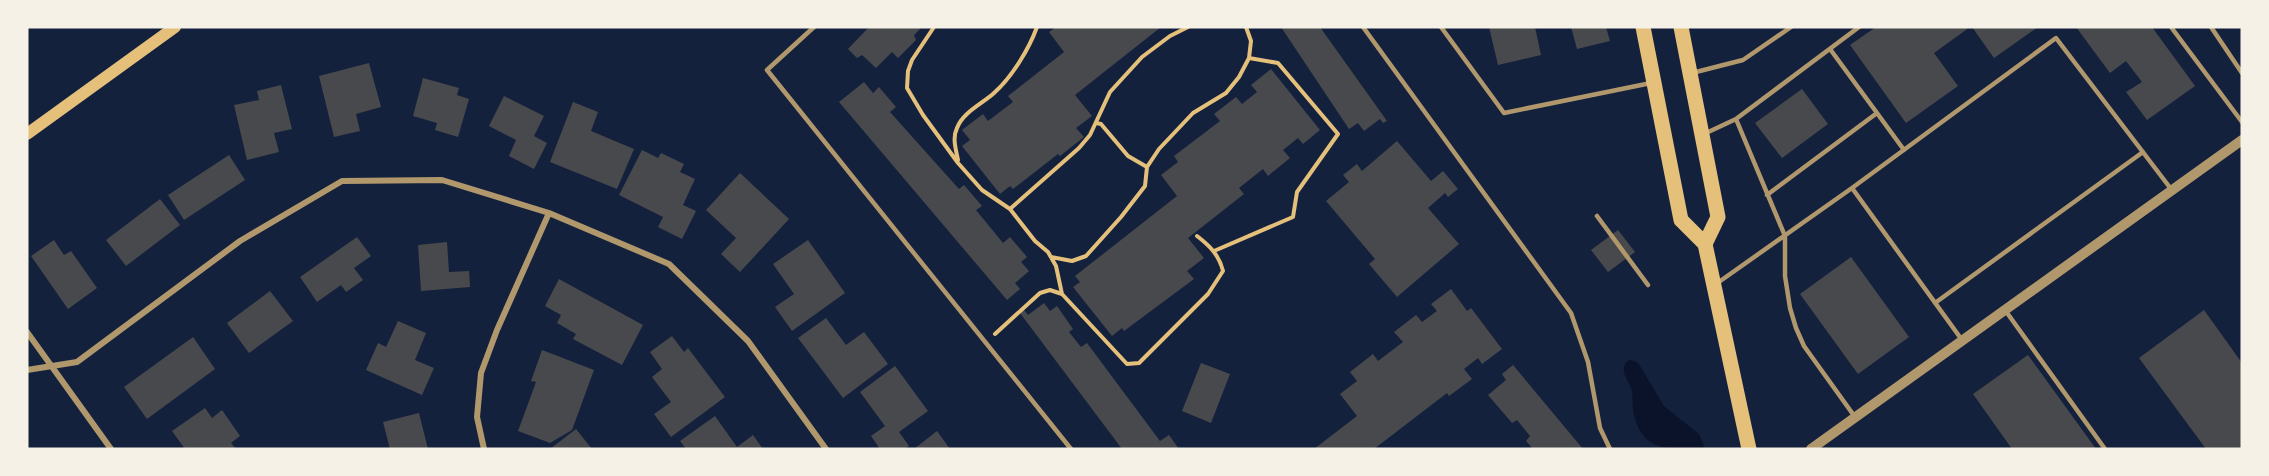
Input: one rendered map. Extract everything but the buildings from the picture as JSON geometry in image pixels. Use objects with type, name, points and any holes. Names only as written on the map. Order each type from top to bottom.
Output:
[{"type":"main road","points":[[27,134],[175,27]]},
{"type":"main road","points":[[1643,27],[1681,220],[1705,244],[1749,449]]},
{"type":"main road","points":[[1681,27],[1718,217],[1705,244]]},
{"type":"street","points":[[1811,449],[2242,140]]},
{"type":"street","points":[[27,370],[77,362],[240,241],[342,181],[442,180],[549,213],[669,264],[748,341],[826,449]]},
{"type":"street","points":[[484,449],[477,417],[481,373],[497,330],[549,213]]},
{"type":"street","points":[[27,332],[111,449]]},
{"type":"lane","points":[[814,27],[767,70],[1071,449]]},
{"type":"lane","points":[[1363,27],[1571,313],[1588,362],[1600,428],[1610,449]]},
{"type":"lane","points":[[1441,27],[1504,113],[1654,82]]},
{"type":"lane","points":[[1690,74],[1743,60],[1791,27]]},
{"type":"lane","points":[[1702,134],[1736,119],[1859,27]]},
{"type":"lane","points":[[2171,27],[2242,122]]},
{"type":"lane","points":[[2211,27],[2242,73]]},
{"type":"lane","points":[[1714,286],[2056,38],[2172,191]]},
{"type":"lane","points":[[1830,49],[1904,150]]},
{"type":"lane","points":[[1767,195],[1877,113]]},
{"type":"lane","points":[[1736,119],[1785,236],[1785,276],[1796,328],[1804,346],[1855,418]]},
{"type":"lane","points":[[1935,303],[2143,152]]},
{"type":"lane","points":[[1852,188],[1962,340]]},
{"type":"lane","points":[[1597,216],[1648,285]]},
{"type":"lane","points":[[2004,310],[2105,449]]},
{"type":"path","points":[[934,27],[912,60],[908,71],[907,88],[923,115],[958,163],[982,190],[1010,209],[1051,256],[1056,266],[1062,294]]},
{"type":"path","points":[[958,163],[954,136],[957,126],[963,118],[1002,85],[1031,44],[1037,27]]},
{"type":"path","points":[[1010,209],[1079,148],[1090,135],[1110,92],[1142,57],[1170,36],[1188,27]]},
{"type":"path","points":[[1051,256],[1072,261],[1086,256],[1146,186],[1147,167],[1159,149],[1193,113],[1226,93],[1239,77],[1249,58],[1251,41],[1246,27]]},
{"type":"path","points":[[1214,251],[1293,217],[1297,192],[1338,134],[1278,63],[1249,58]]},
{"type":"path","points":[[1096,123],[1101,124],[1116,139],[1128,156],[1147,167]]},
{"type":"path","points":[[986,343],[1040,293],[1050,290],[1062,294],[1127,364],[1138,363],[1208,294],[1223,271],[1220,259],[1197,236]]},
{"type":"water","points":[[1630,360],[1639,364],[1664,406],[1699,434],[1705,449],[1671,449],[1652,443],[1644,437],[1638,428],[1633,410],[1631,388],[1624,373],[1624,366]]}]
